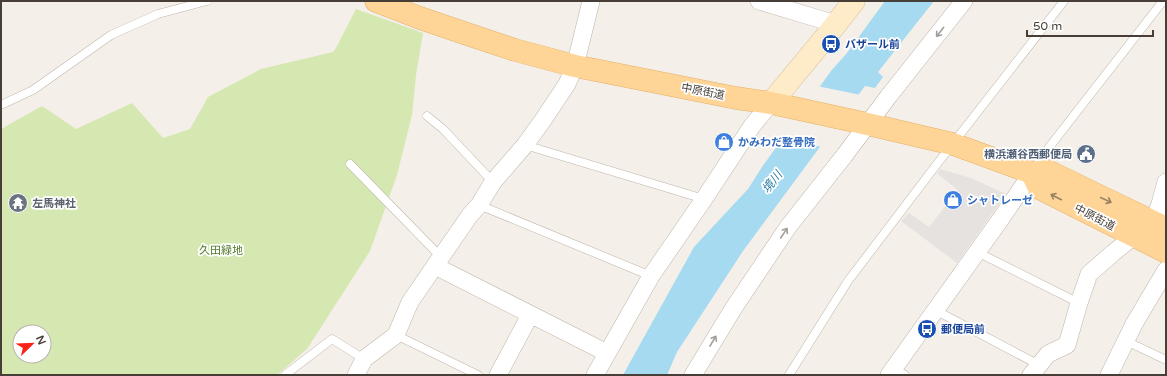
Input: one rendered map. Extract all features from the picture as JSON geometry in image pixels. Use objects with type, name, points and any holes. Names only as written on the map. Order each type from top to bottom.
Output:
[{"type":"main road","name":"中原街道","points":[[376,1],[420,18],[509,48],[575,66],[777,105],[866,124],[952,144],[1032,173],[1048,171],[1159,225]]},
{"type":"main road","name":"中原街道","points":[[1032,173],[1039,188],[1166,252]]},
{"type":"street","points":[[356,375],[364,360],[396,335],[410,302],[470,215],[479,205],[493,182],[525,145],[567,84],[575,66],[591,1]]},
{"type":"street","points":[[759,1],[827,31]]},
{"type":"street","points":[[595,375],[651,276],[752,126],[777,105],[796,66],[854,1]]},
{"type":"street","points":[[693,375],[733,309],[788,227],[866,124],[964,1]]},
{"type":"street","points":[[896,373],[935,310],[1032,173]]},
{"type":"street","points":[[1159,225],[1160,204],[1166,182]]},
{"type":"street","points":[[1035,370],[1048,354],[1067,345],[1089,274],[1134,236]]},
{"type":"street","points":[[438,262],[530,315],[607,353]]},
{"type":"street","points":[[1109,375],[1134,324],[1166,270]]},
{"type":"street","points":[[498,375],[530,315]]},
{"type":"lane","points":[[2,103],[33,90],[111,35],[158,14],[207,1]]},
{"type":"lane","points":[[789,375],[848,282],[952,144],[1064,1]]},
{"type":"lane","points":[[1032,173],[1054,140],[1163,1]]},
{"type":"lane","points":[[427,116],[443,129],[493,182]]},
{"type":"lane","points":[[525,145],[704,199]]},
{"type":"lane","points":[[350,164],[438,262]]},
{"type":"lane","points":[[479,205],[651,276]]},
{"type":"lane","points":[[977,252],[1079,303]]},
{"type":"lane","points":[[935,310],[1035,370]]},
{"type":"lane","points":[[396,335],[478,375]]},
{"type":"lane","points":[[285,375],[332,340],[364,360]]},
{"type":"lane","points":[[1126,341],[1166,360]]},
{"type":"green space","name":"久田緑地","points":[[356,9],[423,33],[416,75],[412,115],[397,175],[370,251],[307,349],[277,375],[1,375],[1,129],[42,106],[76,129],[132,103],[163,138],[190,129],[208,97],[261,69],[333,52]]},
{"type":"shaded area","points":[[940,169],[971,178],[1006,194],[957,263],[901,221],[909,213],[929,227],[958,190],[938,174]]},
{"type":"water","name":"境川","points":[[885,1],[934,1],[878,72],[883,77],[875,88],[865,86],[743,251],[677,352],[667,375],[623,375],[694,247],[748,189],[762,167],[831,71],[847,53]]},
{"type":"pier","points":[[817,86],[861,95],[822,147],[780,139]]},
{"type":"place","name":"バザール前","points":[[831,44]]},
{"type":"place","name":"かみわだ整骨院","points":[[724,142]]},
{"type":"place","name":"横浜瀬谷西郵便局","points":[[1086,154]]},
{"type":"place","name":"シャトレーゼ","points":[[953,200]]},
{"type":"place","name":"左馬神社","points":[[18,203]]},
{"type":"place","name":"郵便局前","points":[[927,329]]}]
